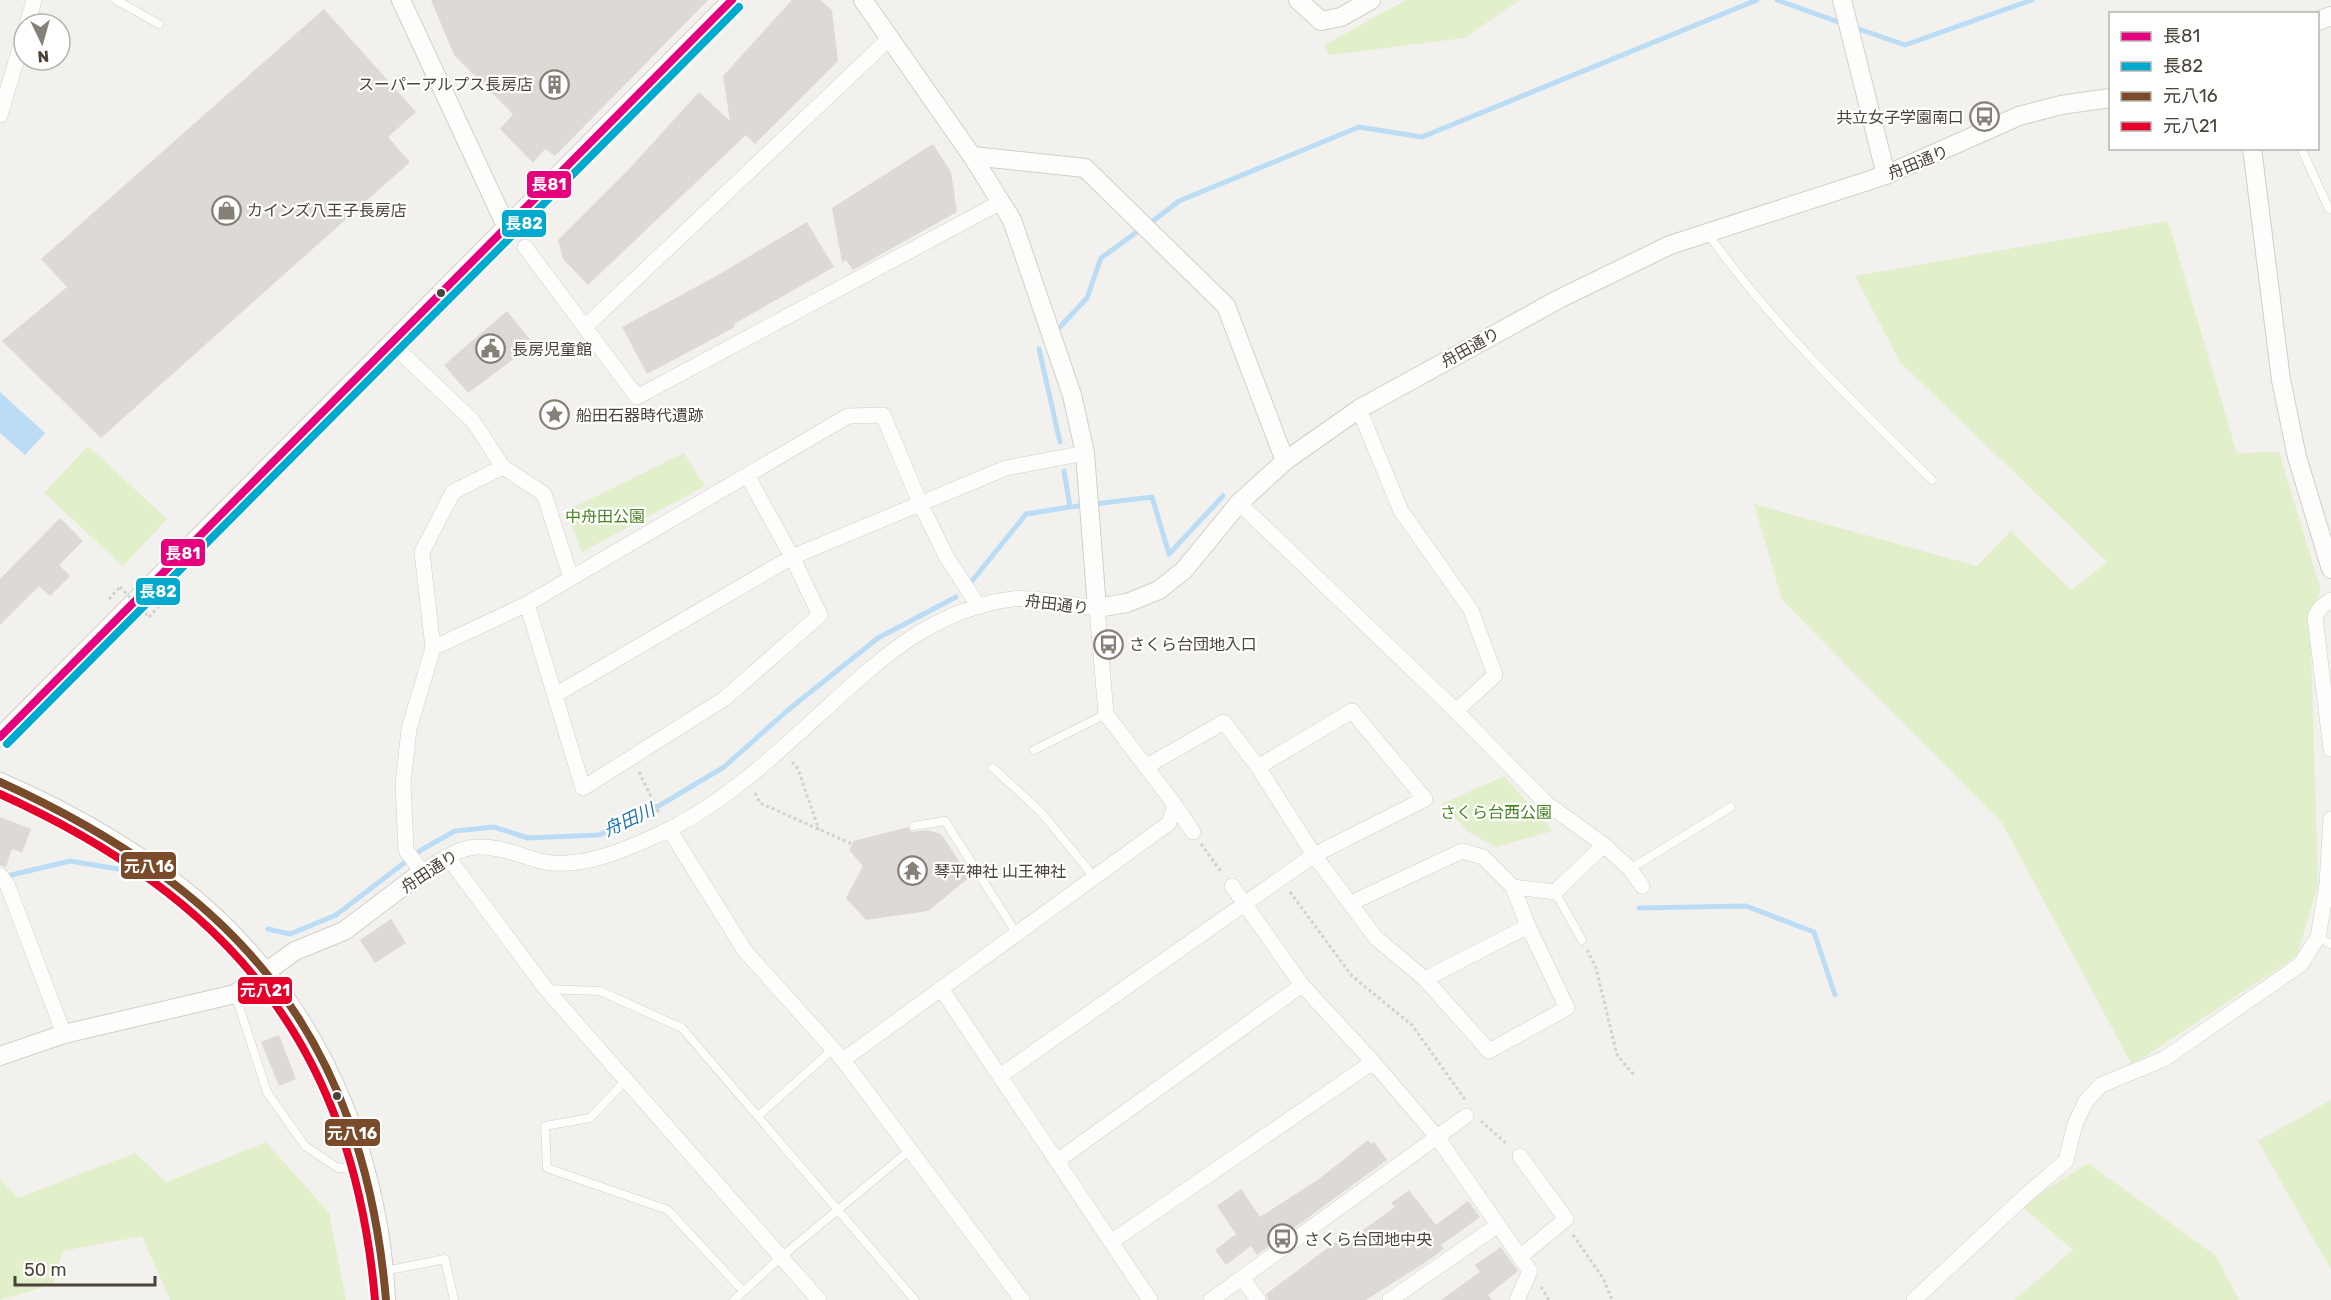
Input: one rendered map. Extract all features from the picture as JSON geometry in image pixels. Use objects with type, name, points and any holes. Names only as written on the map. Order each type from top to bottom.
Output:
[{"type":"street","points":[[401,0],[507,228]]},
{"type":"street","points":[[0,737],[392,345],[732,0]]},
{"type":"street","points":[[863,0],[972,156],[1012,220],[1072,395],[1085,453],[1106,714],[1147,766],[1193,832]]},
{"type":"street","points":[[1298,0],[1321,21],[1341,17],[1371,0]]},
{"type":"street","points":[[1844,6],[1886,175]]},
{"type":"street","points":[[585,327],[890,38]]},
{"type":"street","points":[[0,115],[13,72]]},
{"type":"street","name":"舟田通り","points":[[0,1056],[64,1034],[235,994],[295,951],[344,931],[420,870],[467,847],[488,845],[553,863],[578,862],[623,849],[669,829],[712,804],[747,779],[892,649],[937,621],[1013,598],[1097,608],[1127,603],[1159,590],[1184,570],[1239,503],[1285,461],[1359,410],[1559,299],[1670,245],[1886,175],[2019,116],[2061,105],[2109,98]]},
{"type":"street","points":[[2252,150],[2281,380],[2296,457],[2331,569]]},
{"type":"street","points":[[972,156],[1085,168],[1226,306],[1285,461]]},
{"type":"street","points":[[525,247],[637,397],[1001,202]]},
{"type":"street","points":[[392,345],[473,421],[502,467],[544,494],[571,578]]},
{"type":"street","points":[[1359,410],[1401,511],[1471,610],[1495,675],[1456,711]]},
{"type":"street","points":[[433,648],[527,604],[848,416],[884,415],[920,503],[946,556],[979,607]]},
{"type":"street","points":[[555,695],[792,557],[1006,468],[1085,453]]},
{"type":"street","points":[[420,870],[406,850],[404,784],[409,729],[433,648],[422,552],[453,492],[502,467]]},
{"type":"street","points":[[527,604],[582,788],[724,699],[820,615],[792,557],[747,475]]},
{"type":"street","points":[[1239,503],[1456,711],[1546,803],[1604,845],[1630,869],[1642,886]]},
{"type":"street","points":[[2331,600],[2320,608],[2315,617],[2331,749]]},
{"type":"street","points":[[1000,1076],[1314,855],[1425,799],[1352,711],[1258,767]]},
{"type":"street","points":[[1147,766],[1224,722],[1258,767],[1314,855],[1376,938],[1425,980],[1489,1051],[1567,1008],[1528,927],[1513,887],[1483,856],[1462,851],[1351,903]]},
{"type":"street","points":[[0,782],[89,827],[169,879],[241,943],[294,1011],[331,1076],[366,1168],[385,1271],[386,1300]]},
{"type":"street","points":[[838,1055],[942,990],[1095,878],[1169,823],[1175,805]]},
{"type":"street","points":[[1914,1300],[2004,1214],[2066,1161],[2075,1124],[2086,1101],[2100,1085],[2164,1059],[2187,1045],[2301,964],[2325,941],[2326,884],[2331,819]]},
{"type":"street","points":[[669,829],[745,951],[838,1055],[1022,1300]]},
{"type":"street","points":[[1513,887],[1555,892],[1604,845]]},
{"type":"street","points":[[447,856],[546,989],[819,1300]]},
{"type":"street","points":[[3,880],[64,1034]]},
{"type":"street","points":[[1232,886],[1302,986],[1373,1062],[1437,1137],[1530,1271],[1517,1300]]},
{"type":"street","points":[[1425,980],[1528,927]]},
{"type":"street","points":[[1057,1161],[1302,986]]},
{"type":"street","points":[[942,990],[1150,1300]]},
{"type":"street","points":[[1111,1242],[1373,1062]]},
{"type":"street","points":[[1211,1300],[1437,1137],[1469,1110]]},
{"type":"street","points":[[1520,1156],[1566,1219],[1520,1257]]},
{"type":"street","points":[[1390,1300],[1498,1225]]},
{"type":"street","points":[[1242,1278],[1258,1300]]},
{"type":"lane","points":[[116,0],[159,24]]},
{"type":"lane","points":[[2302,150],[2329,209]]},
{"type":"lane","points":[[1707,233],[1728,262],[1826,376],[1932,480]]},
{"type":"lane","points":[[1034,750],[1106,714]]},
{"type":"lane","points":[[993,768],[1041,812],[1095,878]]},
{"type":"lane","points":[[1630,869],[1731,807]]},
{"type":"lane","points":[[914,826],[945,821],[1017,934]]},
{"type":"lane","points":[[1555,892],[1582,940]]},
{"type":"lane","points":[[546,989],[600,991],[682,1028],[915,1300]]},
{"type":"lane","points":[[235,994],[267,1092],[305,1146],[338,1168],[366,1168]]},
{"type":"lane","points":[[758,1116],[838,1055]]},
{"type":"lane","points":[[626,1080],[590,1118],[545,1126],[547,1168],[668,1210],[743,1291]]},
{"type":"lane","points":[[734,1300],[781,1257],[910,1150]]},
{"type":"lane","points":[[385,1271],[445,1259],[454,1300]]},
{"type":"path","points":[[120,587],[149,616]]},
{"type":"path","points":[[780,749],[798,769],[819,830]]},
{"type":"path","points":[[632,757],[658,811]]},
{"type":"path","points":[[747,779],[760,803],[852,844]]},
{"type":"path","points":[[1193,832],[1232,886]]},
{"type":"path","points":[[1281,878],[1352,976],[1412,1025],[1469,1110],[1520,1156]]},
{"type":"path","points":[[1582,940],[1596,968],[1617,1055],[1634,1075]]},
{"type":"path","points":[[1563,1221],[1603,1278],[1612,1300]]},
{"type":"green space","points":[[1406,0],[1520,0],[1464,38],[1329,55],[1324,45]]},
{"type":"green space","points":[[2168,221],[2237,453],[2279,452],[2321,591],[2310,613],[2318,884],[2297,956],[2132,1065],[2002,823],[1782,600],[1754,504],[1977,566],[2011,531],[2071,590],[2107,562],[1900,362],[1855,276]]},
{"type":"green space","points":[[88,446],[167,519],[123,566],[44,493]]},
{"type":"green space","name":"中舟田公園","points":[[684,453],[705,486],[582,552],[566,511]]},
{"type":"green space","name":"さくら台西公園","points":[[1504,776],[1553,831],[1496,847],[1469,832],[1441,804]]},
{"type":"green space","points":[[2331,1100],[2331,1270],[2258,1141]]},
{"type":"green space","points":[[266,1142],[329,1213],[346,1300],[170,1300],[142,1236],[63,1251],[53,1284],[0,1300],[0,1179],[18,1198],[135,1153],[166,1182]]},
{"type":"green space","points":[[2088,1163],[2216,1256],[2239,1300],[2014,1300],[2073,1250],[2021,1206]]},
{"type":"water","points":[[0,392],[45,433],[25,455],[0,433]]},
{"type":"building","name":"スーパーアルプス長房店","points":[[431,0],[708,0],[555,156],[545,149],[533,163],[500,129],[513,114],[454,55]]},
{"type":"building","points":[[792,0],[820,0],[832,10],[838,61],[755,144],[746,135],[588,285],[563,259],[558,240],[630,168],[699,92],[730,121],[723,76]]},
{"type":"building","name":"カインズ八王子長房店","points":[[324,9],[416,112],[388,137],[410,162],[101,438],[2,341],[67,287],[41,259]]},
{"type":"building","points":[[933,144],[951,172],[957,212],[853,270],[846,260],[842,262],[832,208]]},
{"type":"building","points":[[807,222],[834,267],[734,324],[735,327],[647,374],[622,327],[718,275]]},
{"type":"building","points":[[507,311],[534,344],[468,393],[444,365]]},
{"type":"building","points":[[60,518],[83,541],[59,565],[70,576],[50,596],[39,586],[0,625],[0,579]]},
{"type":"building","points":[[0,817],[31,829],[22,853],[12,849],[6,867],[0,865]]},
{"type":"building","name":"琴平神社 山王神社","points":[[908,827],[912,832],[927,830],[941,834],[970,877],[928,911],[866,920],[846,898],[863,866],[849,850],[854,841]]},
{"type":"building","points":[[391,919],[406,943],[375,963],[360,940]]},
{"type":"building","points":[[279,1035],[296,1079],[279,1086],[261,1042]]},
{"type":"building","points":[[1368,1140],[1371,1144],[1374,1142],[1387,1160],[1257,1255],[1251,1246],[1226,1265],[1215,1250],[1236,1234],[1217,1206],[1241,1189],[1260,1217],[1319,1179]]},
{"type":"building","points":[[1409,1190],[1436,1225],[1468,1201],[1480,1217],[1441,1245],[1444,1249],[1366,1300],[1268,1300],[1266,1294],[1345,1235],[1348,1239],[1353,1237],[1395,1207],[1391,1203]]},
{"type":"building","points":[[1501,1247],[1518,1271],[1488,1295],[1492,1300],[1441,1300],[1480,1272],[1475,1265]]},
{"type":"waterway","points":[[1149,224],[1179,201],[1359,127],[1422,137],[1757,0]]},
{"type":"waterway","points":[[1777,0],[1844,24]]},
{"type":"waterway","points":[[1853,27],[1905,45],[2032,0]]},
{"type":"waterway","points":[[1059,328],[1087,298],[1101,258],[1141,229]]},
{"type":"waterway","points":[[1039,349],[1060,442]]},
{"type":"waterway","points":[[972,581],[1026,514],[1070,507],[1064,471]]},
{"type":"waterway","points":[[1070,507],[1152,497],[1169,554],[1223,496]]},
{"type":"waterway","name":"舟田川","points":[[268,929],[290,934],[336,915],[421,850],[455,831],[494,827],[528,838],[599,835],[647,813],[724,767],[788,710],[878,638],[956,597]]},
{"type":"waterway","name":"舟田川","points":[[3,877],[70,861],[118,869]]},
{"type":"waterway","points":[[1639,908],[1746,906],[1814,932],[1835,995]]},
{"type":"transit line","name":"長81","points":[[0,737],[732,0]]},
{"type":"transit line","name":"長82","points":[[7,744],[739,7]]},
{"type":"transit line","name":"元八16","points":[[0,782],[84,824],[157,871],[220,923],[273,982],[316,1048],[349,1122],[373,1206],[386,1300]]},
{"type":"transit line","name":"元八21","points":[[0,794],[81,835],[152,881],[213,933],[265,990],[307,1055],[339,1128],[362,1209],[375,1300]]},
{"type":"place","name":"スーパーアルプス長房店","points":[[554,84]]},
{"type":"place","name":"共立女子学園南口","points":[[1985,117]]},
{"type":"place","name":"カインズ八王子長房店","points":[[226,210]]},
{"type":"place","name":"長房児童館","points":[[491,349]]},
{"type":"place","name":"船田石器時代遺跡","points":[[555,415]]},
{"type":"place","name":"さくら台団地入口","points":[[1108,644]]},
{"type":"place","name":"琴平神社 山王神社","points":[[913,871]]},
{"type":"place","name":"さくら台団地中央","points":[[1283,1239]]}]
